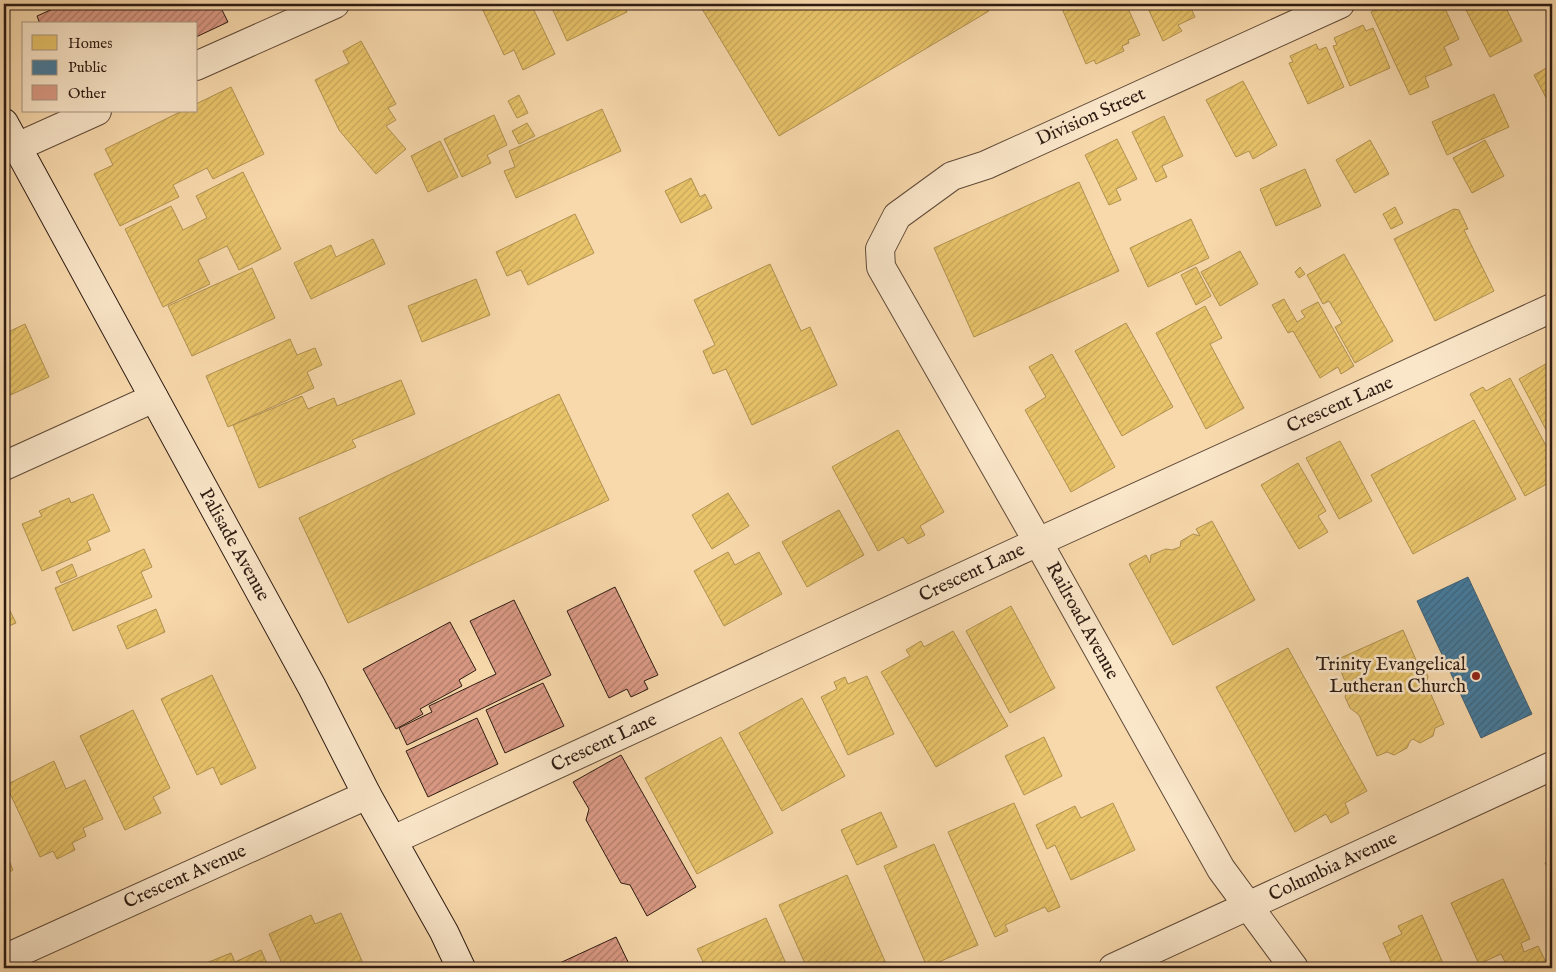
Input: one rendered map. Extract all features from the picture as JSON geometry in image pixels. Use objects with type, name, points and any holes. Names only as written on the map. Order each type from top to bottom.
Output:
[{"type":"street","points":[[198,65],[335,4]]},
{"type":"street","name":"Division Street","points":[[881,267],[880,249],[897,216],[952,176],[986,165],[1340,4]]},
{"type":"street","points":[[17,147],[95,112]]},
{"type":"street","name":"Palisade Avenue","points":[[4,123],[312,687],[367,795],[444,932],[461,968]]},
{"type":"street","name":"Railroad Avenue","points":[[881,267],[1221,869],[1294,968]]},
{"type":"street","name":"Crescent Lane","points":[[393,840],[1038,542],[1552,308]]},
{"type":"street","points":[[4,466],[154,398]]},
{"type":"street","name":"Columbia Avenue","points":[[1113,968],[1552,766]]},
{"type":"street","name":"Crescent Avenue","points":[[4,959],[367,795]]},
{"type":"building: Homes","points":[[480,4],[531,4],[555,54],[523,70],[514,50],[504,55]]},
{"type":"building: Homes","points":[[550,4],[624,4],[627,12],[567,41]]},
{"type":"building: Homes","points":[[699,4],[985,4],[989,11],[779,136]]},
{"type":"building: Homes","points":[[1060,4],[1126,4],[1140,35],[1128,40],[1129,43],[1122,46],[1124,51],[1096,64],[1094,60],[1086,64]]},
{"type":"building: Homes","points":[[1146,4],[1189,4],[1195,17],[1178,25],[1182,31],[1163,41]]},
{"type":"building: Homes","points":[[1390,4],[1395,4],[1398,12],[1411,6],[1413,10],[1427,4],[1443,4],[1459,39],[1444,47],[1452,65],[1425,77],[1429,87],[1410,95],[1371,12]]},
{"type":"building: Homes","points":[[1463,4],[1504,4],[1522,41],[1490,57]]},
{"type":"building: Homes","points":[[1363,25],[1366,31],[1373,28],[1390,68],[1350,86],[1333,46],[1337,45],[1334,38]]},
{"type":"building: Homes","points":[[361,41],[396,104],[388,108],[396,120],[386,126],[406,149],[376,174],[339,130],[315,80],[349,63],[343,51]]},
{"type":"building: Homes","points":[[1316,44],[1319,50],[1326,47],[1344,87],[1308,104],[1289,63],[1293,62],[1290,56]]},
{"type":"building: Homes","points":[[1552,65],[1552,104],[1550,105],[1534,75]]},
{"type":"building: Homes","points":[[1243,81],[1277,145],[1253,159],[1249,151],[1236,157],[1206,100]]},
{"type":"building: Homes","points":[[231,87],[264,154],[213,179],[207,168],[173,185],[179,197],[120,226],[94,174],[113,165],[105,149],[180,112],[198,112],[198,103]]},
{"type":"building: Homes","points":[[1494,94],[1509,127],[1447,155],[1432,122]]},
{"type":"building: Homes","points":[[519,95],[528,113],[517,118],[508,101]]},
{"type":"building: Homes","points":[[602,109],[621,151],[516,198],[504,171],[515,167],[509,151]]},
{"type":"building: Homes","points":[[494,115],[507,145],[487,155],[491,163],[462,177],[444,139]]},
{"type":"building: Homes","points":[[1164,116],[1183,156],[1162,166],[1167,177],[1156,182],[1132,132]]},
{"type":"building: Homes","points":[[527,123],[535,136],[519,144],[512,131]]},
{"type":"building: Homes","points":[[1117,139],[1137,179],[1116,189],[1121,200],[1109,205],[1085,155]]},
{"type":"building: Homes","points":[[1370,140],[1389,174],[1355,193],[1336,160]]},
{"type":"building: Homes","points":[[1485,140],[1504,176],[1472,193],[1453,158]]},
{"type":"building: Homes","points":[[440,141],[458,177],[428,192],[411,156]]},
{"type":"building: Homes","points":[[1305,169],[1321,206],[1276,226],[1260,189]]},
{"type":"building: Homes","points":[[243,172],[281,249],[239,270],[227,246],[198,260],[210,284],[163,307],[125,229],[171,206],[183,230],[207,218],[196,196]]},
{"type":"building: Homes","points":[[691,178],[700,197],[705,194],[712,208],[681,223],[665,191]]},
{"type":"building: Homes","points":[[1079,182],[1119,271],[974,337],[934,248]]},
{"type":"building: Homes","points":[[1395,207],[1403,223],[1391,229],[1383,214]]},
{"type":"building: Homes","points":[[1454,209],[1459,210],[1468,229],[1464,230],[1494,291],[1435,321],[1394,239]]},
{"type":"building: Homes","points":[[575,214],[594,253],[528,285],[521,270],[507,276],[496,252]]},
{"type":"building: Homes","points":[[1191,219],[1209,258],[1148,287],[1130,248]]},
{"type":"building: Homes","points":[[373,239],[385,264],[311,299],[294,263],[331,245],[336,257]]},
{"type":"building: Homes","points":[[1240,251],[1258,284],[1220,306],[1201,272]]},
{"type":"building: Homes","points":[[1344,254],[1393,341],[1355,363],[1335,327],[1342,323],[1329,301],[1323,304],[1307,275]]},
{"type":"building: Homes","points":[[770,264],[801,331],[810,327],[837,385],[752,425],[726,369],[713,374],[703,351],[715,345],[694,300]]},
{"type":"building: Homes","points":[[1196,267],[1211,296],[1196,305],[1181,275]]},
{"type":"building: Homes","points":[[1300,267],[1305,274],[1299,278],[1295,272]]},
{"type":"building: Homes","points":[[252,268],[275,318],[192,356],[168,306]]},
{"type":"building: Homes","points":[[476,279],[490,315],[422,342],[408,306]]},
{"type":"building: Homes","points":[[1284,299],[1297,322],[1305,317],[1301,311],[1318,302],[1354,366],[1341,374],[1338,367],[1320,378],[1293,331],[1288,333],[1272,305]]},
{"type":"building: Homes","points":[[1205,306],[1222,338],[1210,344],[1244,408],[1206,429],[1156,333]]},
{"type":"building: Homes","points":[[1126,323],[1173,407],[1122,436],[1075,351]]},
{"type":"building: Homes","points":[[25,324],[49,377],[4,398],[4,334]]},
{"type":"building: Homes","points":[[290,339],[297,355],[315,348],[322,365],[307,372],[314,388],[228,427],[206,376]]},
{"type":"building: Homes","points":[[1052,354],[1115,467],[1071,492],[1025,410],[1046,397],[1029,367]]},
{"type":"building: Homes","points":[[1552,362],[1552,441],[1519,379]]},
{"type":"building: Homes","points":[[1510,378],[1552,457],[1552,481],[1525,496],[1470,394],[1483,387],[1486,391]]},
{"type":"building: Homes","points":[[401,380],[415,414],[352,440],[356,447],[259,488],[233,425],[302,396],[308,409],[334,398],[337,406]]},
{"type":"building: Homes","points":[[559,394],[609,500],[348,623],[299,518]]},
{"type":"building: Homes","points":[[1474,420],[1516,499],[1413,554],[1371,475]]},
{"type":"building: Homes","points":[[898,430],[944,512],[920,526],[925,535],[908,544],[903,537],[878,551],[832,467]]},
{"type":"building: Homes","points":[[1340,441],[1372,501],[1339,519],[1306,458]]},
{"type":"building: Homes","points":[[1298,463],[1326,511],[1318,516],[1328,532],[1299,549],[1261,485]]},
{"type":"building: Homes","points":[[728,493],[749,526],[712,549],[692,515]]},
{"type":"building: Homes","points":[[93,494],[110,531],[87,541],[91,550],[42,571],[22,524],[42,516],[39,511],[69,498],[71,503]]},
{"type":"building: Homes","points":[[839,510],[864,555],[807,587],[782,542]]},
{"type":"building: Homes","points":[[1212,521],[1255,600],[1173,645],[1129,564],[1146,555],[1150,563],[1151,555],[1166,549],[1172,550],[1180,547],[1181,541],[1193,534],[1200,536],[1196,529]]},
{"type":"building: Homes","points":[[144,549],[152,567],[141,572],[152,597],[73,631],[55,588]]},
{"type":"building: Homes","points":[[728,552],[735,565],[759,552],[782,594],[724,626],[694,571]]},
{"type":"building: Homes","points":[[72,564],[77,576],[61,583],[56,572]]},
{"type":"building: Homes","points":[[1011,606],[1055,688],[1010,713],[966,631]]},
{"type":"building: Homes","points":[[9,609],[16,623],[4,628],[4,612]]},
{"type":"building: Homes","points":[[156,609],[165,632],[127,649],[117,626]]},
{"type":"building: Homes","points":[[1403,630],[1416,660],[1423,663],[1428,677],[1426,683],[1444,724],[1435,728],[1433,736],[1420,743],[1413,739],[1407,748],[1394,755],[1387,752],[1377,756],[1359,715],[1350,708],[1345,697],[1348,688],[1336,660]]},
{"type":"building: Homes","points":[[953,631],[1008,726],[936,767],[881,672],[910,656],[906,650],[921,641],[924,647]]},
{"type":"building: Homes","points":[[1288,648],[1367,791],[1345,803],[1349,813],[1331,823],[1326,814],[1295,832],[1216,687]]},
{"type":"building: Homes","points":[[212,675],[256,768],[221,785],[213,767],[197,775],[161,699]]},
{"type":"building: Homes","points":[[867,676],[894,734],[848,755],[821,697],[837,689],[834,682],[845,677],[848,684]]},
{"type":"building: Homes","points":[[802,698],[845,776],[782,811],[739,733]]},
{"type":"building: Homes","points":[[133,710],[170,788],[153,797],[161,813],[125,830],[80,736]]},
{"type":"building: Homes","points":[[721,737],[773,833],[697,874],[645,778]]},
{"type":"building: Homes","points":[[1044,737],[1062,776],[1024,795],[1005,756]]},
{"type":"building: Homes","points":[[54,761],[66,789],[85,780],[103,819],[83,828],[86,836],[72,843],[75,850],[57,859],[53,851],[40,857],[6,785]]},
{"type":"building: Homes","points":[[1014,803],[1060,907],[1048,912],[1045,907],[1005,925],[1008,931],[995,937],[948,832]]},
{"type":"building: Homes","points":[[1113,803],[1135,850],[1071,880],[1055,845],[1047,849],[1036,825],[1075,806],[1081,818]]},
{"type":"building: Homes","points":[[881,812],[897,847],[857,865],[841,830]]},
{"type":"building: Homes","points":[[934,844],[978,945],[927,967],[884,866]]},
{"type":"building: Homes","points":[[4,849],[13,870],[4,875]]},
{"type":"building: Homes","points":[[1552,859],[1552,877],[1545,863]]},
{"type":"building: Homes","points":[[847,875],[888,968],[807,968],[779,905]]},
{"type":"building: Homes","points":[[1503,879],[1530,939],[1521,943],[1524,952],[1538,946],[1549,968],[1508,968],[1501,954],[1479,964],[1451,903]]},
{"type":"building: Homes","points":[[341,913],[365,968],[284,968],[269,934],[311,915],[315,924]]},
{"type":"building: Homes","points":[[1422,915],[1445,968],[1394,968],[1383,943],[1402,934],[1398,926]]},
{"type":"building: Homes","points":[[766,918],[788,968],[706,968],[697,949]]},
{"type":"building: Homes","points":[[261,950],[269,968],[194,968],[231,953],[235,962]]},
{"type":"building: Public","points":[[1468,577],[1532,714],[1481,738],[1417,601]]},
{"type":"building: Other","points":[[64,4],[219,4],[228,22],[198,36],[198,22],[39,22],[37,16]]},
{"type":"building: Other","points":[[615,587],[658,675],[644,681],[648,689],[631,697],[627,689],[609,698],[567,611]]},
{"type":"building: Other","points":[[514,600],[551,675],[407,745],[399,728],[432,712],[429,706],[496,674],[470,621]]},
{"type":"building: Other","points":[[450,622],[476,670],[459,680],[462,686],[420,709],[423,714],[396,729],[363,669]]},
{"type":"building: Other","points":[[543,683],[564,726],[505,753],[486,710]]},
{"type":"building: Other","points":[[477,718],[498,764],[428,797],[406,751]]},
{"type":"building: Other","points":[[621,755],[696,887],[647,916],[630,885],[621,883],[586,820],[589,809],[573,782]]},
{"type":"building: Other","points":[[616,937],[631,968],[549,968]]},
{"type":"place","name":"Trinity Evangelical Lutheran Church","points":[[1476,676]]}]
